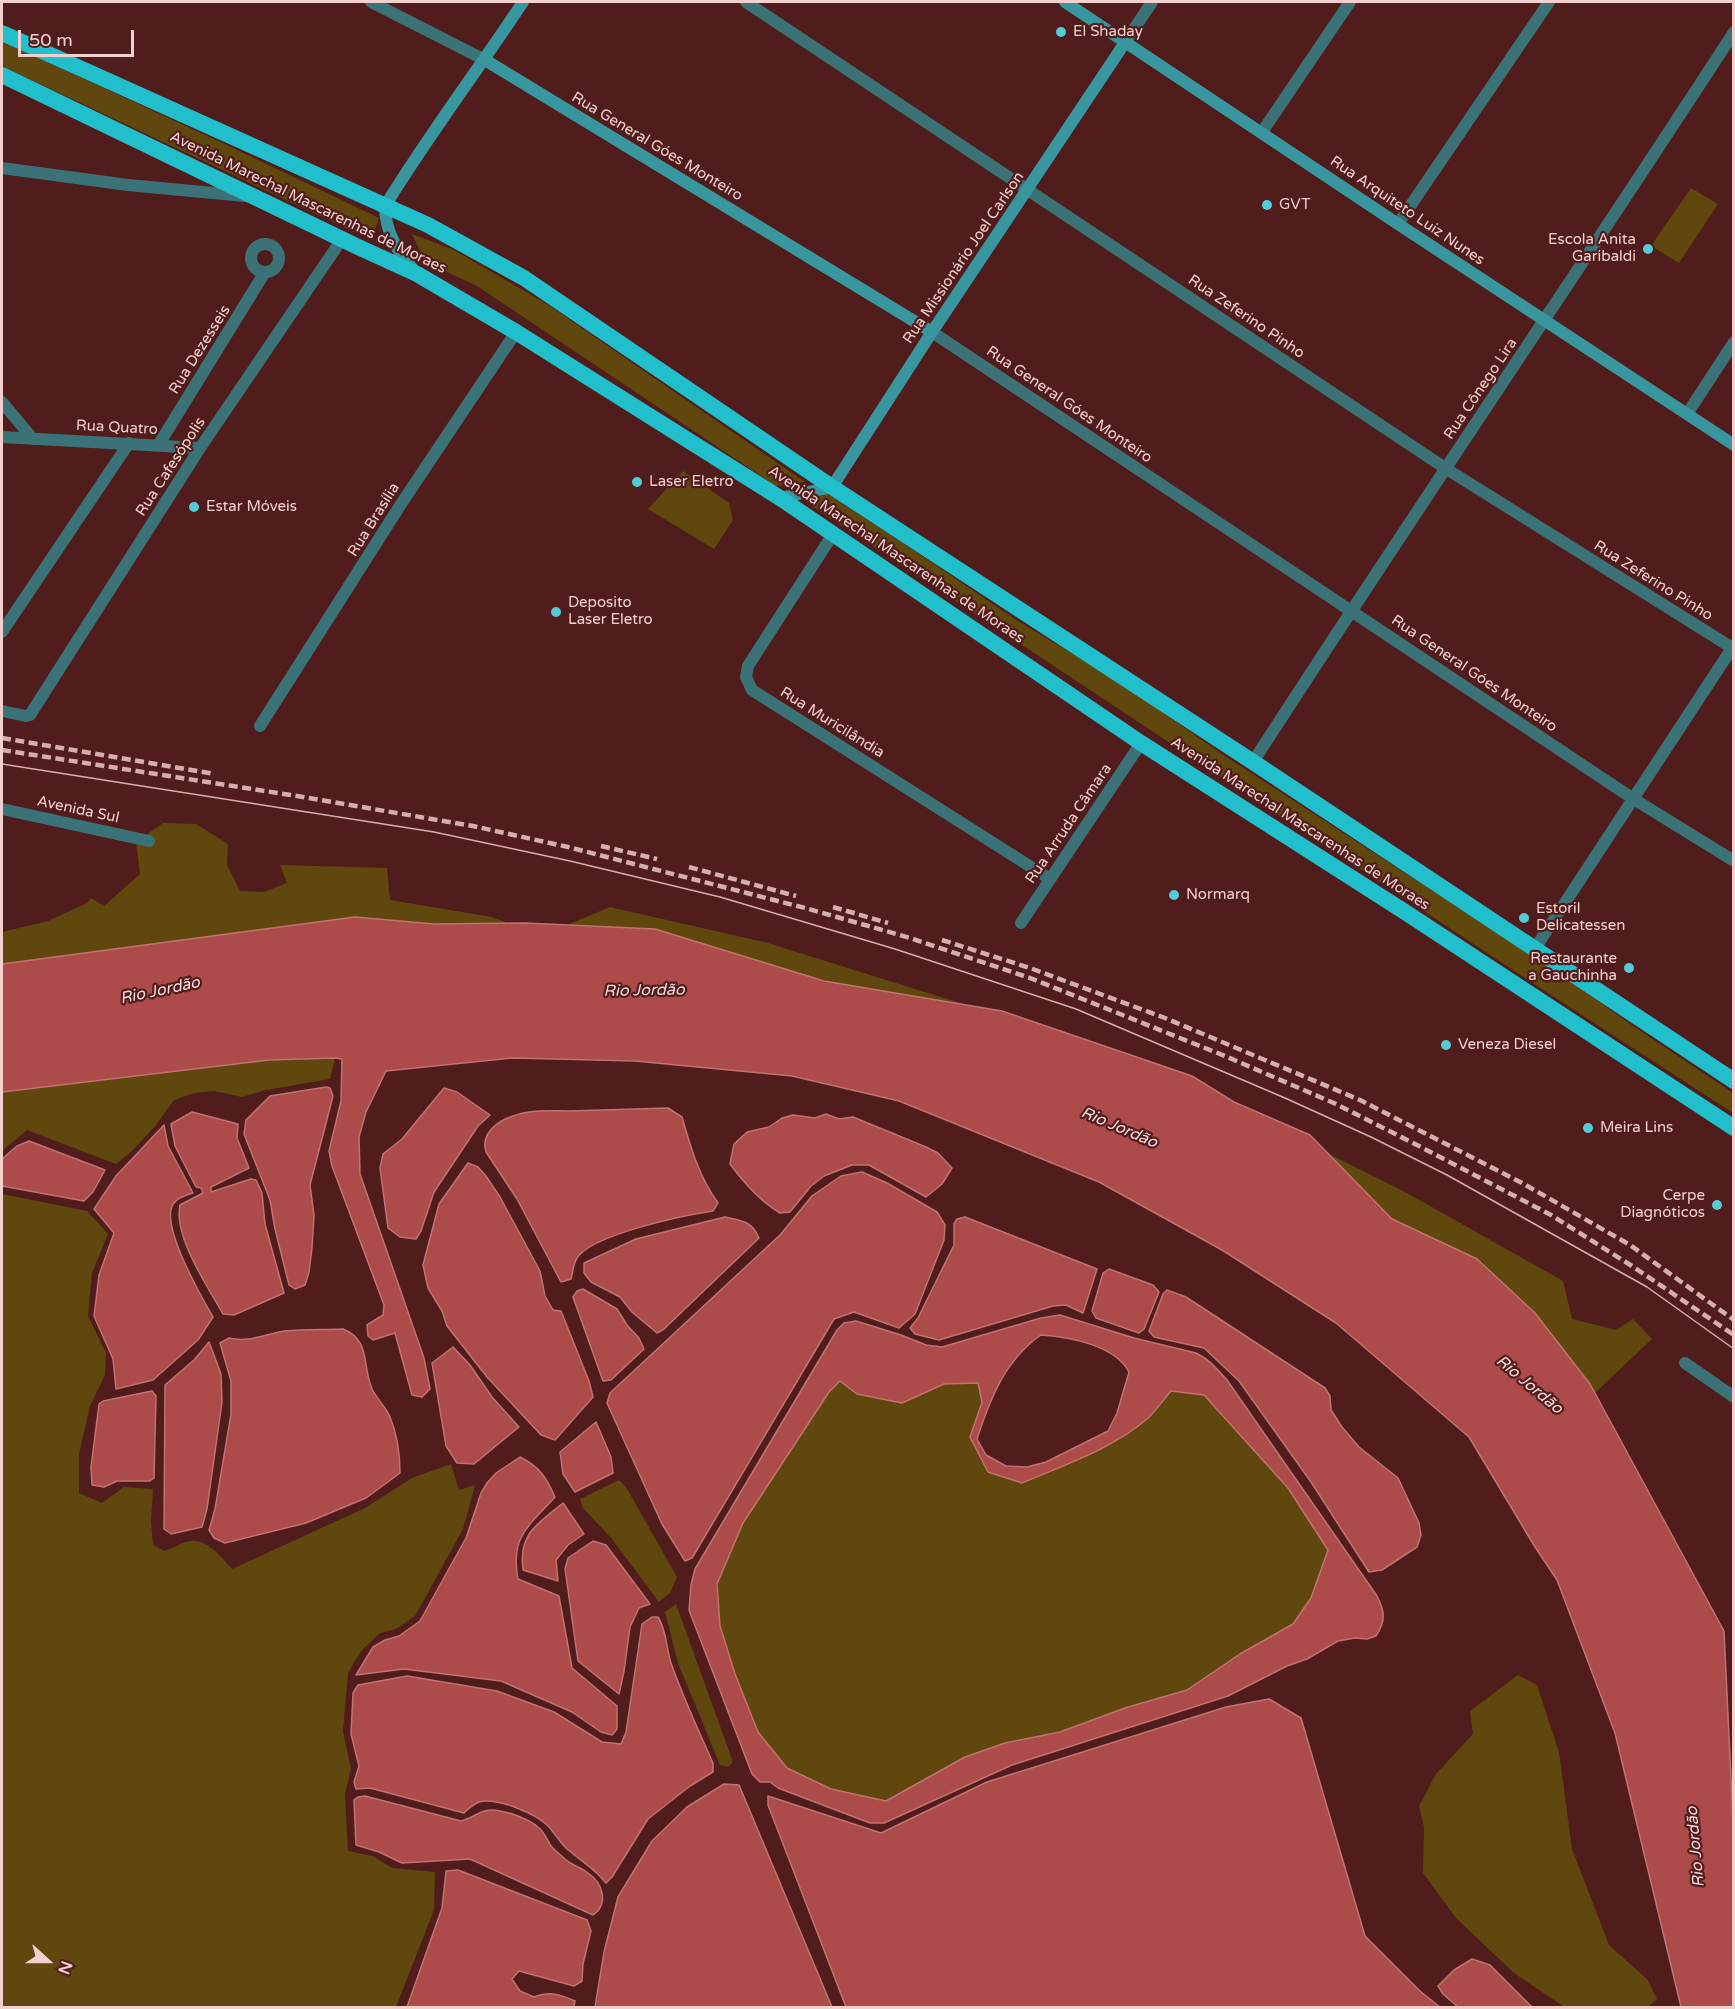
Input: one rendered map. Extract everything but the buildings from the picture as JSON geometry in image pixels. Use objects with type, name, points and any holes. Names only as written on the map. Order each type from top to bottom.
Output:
[{"type":"highway","name":"Avenida Marechal Mascarenhas de Moraes","points":[[2,33],[428,225],[524,278],[832,488],[1734,1081]]},
{"type":"highway","name":"Avenida Marechal Mascarenhas de Moraes","points":[[2,75],[417,273],[516,332],[780,498],[1141,743],[1396,906],[1734,1128]]},
{"type":"main road","points":[[417,273],[400,255],[390,234],[385,206],[523,2]]},
{"type":"main road","name":"Rua Arquiteto Luiz Nunes","points":[[1065,2],[1734,444]]},
{"type":"main road","name":"Rua Missionário Joel Carlson","points":[[832,488],[932,332],[1126,41]]},
{"type":"main road","name":"Rua General Góes Monteiro","points":[[485,60],[932,332]]},
{"type":"main road","points":[[780,498],[832,488]]},
{"type":"street","name":"Rua General Góes Monteiro","points":[[371,2],[485,60]]},
{"type":"street","name":"Rua Zeferino Pinho","points":[[746,2],[1445,468],[1733,648]]},
{"type":"street","name":"Rua Missionário Joel Carlson","points":[[1126,41],[1152,2]]},
{"type":"street","points":[[1262,132],[1350,2]]},
{"type":"street","points":[[1398,224],[1549,2]]},
{"type":"street","name":"Rua Cônego Lira","points":[[1252,762],[1734,32]]},
{"type":"street","points":[[2,168],[128,185],[257,197]]},
{"type":"street","name":"Rua Cafesópolis","points":[[2,711],[30,715],[200,448],[342,239]]},
{"type":"street","name":"Rua Dezesseis","points":[[159,444],[265,272]]},
{"type":"street","name":"Rua Brasília","points":[[260,726],[451,422],[516,332]]},
{"type":"street","name":"Rua General Góes Monteiro","points":[[932,332],[1632,798],[1734,861]]},
{"type":"street","points":[[1687,414],[1734,342]]},
{"type":"street","points":[[2,402],[33,439]]},
{"type":"street","name":"Rua Quatro","points":[[2,437],[200,448]]},
{"type":"street","points":[[2,632],[129,443]]},
{"type":"street","name":"Rua Muricilândia","points":[[833,534],[748,666],[746,677],[752,690],[1050,879]]},
{"type":"street","points":[[1534,950],[1632,798],[1733,648]]},
{"type":"street","name":"Rua Arruda Câmara","points":[[1022,923],[1141,743]]},
{"type":"street","name":"Avenida Sul","points":[[2,808],[148,841]]},
{"type":"street","points":[[1685,1363],[1734,1397]]},
{"type":"shaded area","points":[[2,41],[379,218],[371,240],[2,66]]},
{"type":"shaded area","points":[[1691,188],[1718,204],[1679,263],[1651,246]]},
{"type":"shaded area","points":[[412,234],[454,250],[550,306],[805,482],[776,486],[477,286],[425,262]]},
{"type":"shaded area","points":[[683,471],[729,503],[733,520],[714,549],[648,509]]},
{"type":"shaded area","points":[[826,493],[1018,621],[1113,678],[1225,756],[1565,977],[1733,1093],[1733,1113],[800,498]]},
{"type":"shaded area","points":[[163,823],[196,824],[228,844],[227,865],[240,891],[264,892],[287,883],[280,865],[387,868],[390,900],[492,917],[541,936],[610,907],[768,943],[979,1009],[1279,1129],[1407,1193],[1563,1281],[1572,1319],[1616,1330],[1633,1319],[1652,1339],[1580,1407],[1009,1037],[817,978],[749,967],[2,989],[2,932],[48,921],[87,903],[91,898],[104,906],[140,874],[136,842]]},
{"type":"shaded area","points":[[335,1058],[330,1079],[266,1090],[242,1097],[214,1091],[194,1093],[174,1100],[155,1126],[132,1151],[116,1164],[27,1130],[2,1151],[2,1092],[269,1060]]},
{"type":"shaded area","points":[[2,1194],[87,1211],[108,1234],[92,1273],[88,1316],[106,1353],[105,1375],[90,1406],[79,1454],[79,1493],[102,1503],[124,1487],[153,1489],[151,1521],[153,1545],[164,1551],[190,1541],[197,1541],[214,1550],[232,1569],[365,1508],[412,1478],[451,1464],[459,1490],[475,1485],[463,1529],[415,1616],[396,1629],[380,1633],[361,1651],[348,1673],[343,1731],[351,1769],[345,1794],[348,1851],[373,1856],[392,1868],[435,1872],[434,1910],[396,2007],[2,2007]]},
{"type":"shaded area","points":[[840,1380],[857,1394],[902,1403],[944,1384],[979,1383],[982,1402],[970,1437],[988,1472],[1022,1483],[1087,1456],[1119,1439],[1147,1419],[1171,1391],[1204,1395],[1288,1488],[1329,1550],[1311,1598],[1293,1624],[1240,1654],[1187,1690],[1125,1708],[1060,1732],[1005,1743],[965,1757],[886,1801],[831,1789],[787,1768],[758,1732],[735,1674],[720,1626],[717,1584],[743,1523],[829,1392]]},
{"type":"shaded area","points":[[619,1480],[626,1487],[677,1577],[670,1593],[659,1602],[612,1539],[583,1508],[580,1499]]},
{"type":"shaded area","points":[[676,1604],[733,1762],[728,1767],[720,1765],[678,1663],[665,1612]]},
{"type":"shaded area","points":[[1518,1675],[1537,1685],[1559,1752],[1572,1849],[1609,1945],[1648,1980],[1657,1999],[1648,2007],[1566,2008],[1514,1973],[1456,1918],[1423,1873],[1424,1827],[1419,1806],[1436,1774],[1473,1734],[1470,1711]]},
{"type":"water","name":"Rio Jordão","points":[[355,917],[434,924],[525,923],[655,929],[824,981],[1002,1011],[1192,1076],[1234,1102],[1310,1135],[1392,1219],[1477,1259],[1535,1313],[1590,1384],[1724,1631],[1733,1820],[1733,2007],[1681,2007],[1615,1733],[1557,1580],[1469,1437],[1336,1323],[1222,1250],[1099,1182],[899,1101],[792,1076],[635,1061],[512,1058],[386,1071],[366,1112],[359,1137],[360,1174],[424,1358],[430,1389],[422,1397],[412,1395],[395,1333],[373,1340],[368,1336],[367,1325],[383,1315],[384,1305],[332,1166],[329,1151],[341,1101],[342,1059],[269,1060],[2,1092],[2,964]]},
{"type":"water","points":[[330,1088],[333,1096],[310,1185],[314,1215],[309,1272],[305,1285],[295,1289],[289,1285],[270,1200],[244,1134],[246,1120],[270,1096]]},
{"type":"water","points":[[444,1088],[457,1092],[490,1115],[478,1126],[434,1192],[421,1231],[416,1239],[400,1237],[388,1228],[380,1168],[383,1154],[402,1139]]},
{"type":"water","points":[[668,1108],[682,1117],[701,1173],[718,1203],[713,1211],[638,1228],[598,1242],[584,1251],[576,1260],[571,1279],[561,1282],[517,1199],[486,1152],[488,1134],[502,1121],[526,1112]]},
{"type":"water","points":[[192,1112],[238,1124],[237,1138],[249,1168],[211,1187],[211,1192],[251,1179],[256,1180],[262,1193],[265,1224],[284,1293],[234,1315],[223,1314],[201,1276],[187,1246],[179,1217],[180,1205],[203,1193],[201,1188],[196,1187],[175,1146],[171,1124]]},
{"type":"water","points":[[826,1114],[839,1119],[853,1117],[926,1147],[938,1153],[952,1168],[942,1184],[926,1197],[869,1165],[852,1165],[824,1176],[811,1186],[790,1212],[780,1213],[753,1191],[730,1164],[734,1144],[747,1132],[769,1127],[782,1118],[793,1115],[815,1118]]},
{"type":"water","points":[[164,1125],[168,1146],[193,1193],[179,1198],[173,1204],[170,1214],[172,1228],[184,1261],[213,1317],[198,1340],[153,1380],[116,1389],[113,1359],[94,1316],[99,1275],[114,1233],[94,1209],[116,1176]]},
{"type":"water","points":[[29,1141],[105,1170],[93,1192],[84,1201],[2,1186],[2,1159],[17,1146]]},
{"type":"water","points":[[468,1163],[478,1167],[500,1197],[540,1271],[545,1296],[553,1310],[561,1311],[589,1381],[593,1397],[555,1440],[541,1435],[487,1377],[447,1326],[442,1311],[428,1288],[423,1265],[439,1204]]},
{"type":"water","points":[[862,1172],[887,1183],[937,1212],[945,1225],[944,1240],[915,1314],[899,1328],[854,1312],[834,1319],[692,1558],[685,1561],[662,1524],[607,1403],[610,1393],[780,1235],[812,1196],[841,1176]]},
{"type":"water","points":[[725,1217],[750,1225],[759,1238],[664,1329],[657,1333],[632,1312],[620,1297],[591,1282],[584,1273],[584,1263],[636,1239]]},
{"type":"water","points":[[965,1217],[1097,1269],[1083,1313],[1066,1305],[1053,1306],[939,1340],[915,1334],[910,1328],[918,1318],[954,1245],[954,1224],[957,1219]]},
{"type":"water","points":[[1109,1269],[1153,1285],[1159,1292],[1144,1329],[1139,1333],[1096,1318],[1092,1311],[1103,1273]]},
{"type":"water","points":[[583,1289],[617,1309],[639,1338],[644,1349],[611,1380],[603,1381],[573,1297],[577,1291]]},
{"type":"water","points":[[1167,1290],[1186,1297],[1325,1388],[1330,1396],[1331,1410],[1342,1427],[1359,1447],[1398,1478],[1419,1523],[1421,1535],[1417,1547],[1382,1570],[1369,1572],[1311,1482],[1239,1381],[1204,1348],[1154,1337],[1149,1331],[1163,1294]]},
{"type":"water","points":[[1060,1315],[1134,1338],[1196,1353],[1213,1365],[1227,1380],[1377,1596],[1382,1606],[1383,1616],[1382,1626],[1376,1636],[1367,1639],[1355,1638],[1338,1641],[1307,1659],[1287,1666],[1228,1696],[1012,1765],[884,1823],[870,1823],[778,1788],[770,1782],[760,1782],[752,1774],[689,1610],[691,1585],[695,1569],[837,1330],[844,1323],[856,1321],[926,1345],[942,1347],[1041,1318]],"holes":[[[1041,1335],[1077,1340],[1102,1349],[1113,1355],[1129,1372],[1117,1413],[1108,1431],[1046,1462],[1027,1467],[1006,1466],[986,1455],[977,1439],[1000,1381],[1018,1356]],[[840,1381],[857,1394],[902,1403],[944,1384],[978,1383],[982,1402],[970,1437],[988,1472],[1022,1483],[1087,1456],[1119,1439],[1147,1419],[1171,1391],[1204,1395],[1288,1488],[1328,1550],[1311,1598],[1293,1624],[1240,1654],[1187,1690],[1125,1708],[1060,1732],[1005,1743],[965,1757],[886,1801],[831,1789],[787,1768],[758,1732],[735,1674],[720,1626],[717,1584],[743,1523],[829,1392]]]},
{"type":"water","points":[[343,1329],[352,1334],[362,1347],[372,1389],[390,1417],[398,1444],[400,1473],[366,1498],[306,1523],[225,1543],[214,1538],[209,1530],[215,1509],[231,1414],[231,1381],[220,1343],[229,1338],[250,1339],[285,1331]]},
{"type":"water","points":[[209,1342],[221,1374],[222,1402],[207,1509],[202,1527],[171,1534],[164,1529],[165,1385],[194,1360]]},
{"type":"water","points":[[453,1347],[519,1427],[474,1464],[457,1463],[446,1446],[432,1363]]},
{"type":"water","points":[[152,1391],[156,1396],[154,1478],[150,1481],[117,1481],[104,1487],[92,1485],[91,1467],[99,1404],[103,1401]]},
{"type":"water","points":[[596,1422],[611,1457],[613,1473],[575,1492],[563,1474],[560,1452]]},
{"type":"water","points":[[520,1457],[542,1473],[555,1497],[530,1524],[519,1542],[516,1564],[518,1579],[559,1596],[572,1668],[617,1706],[617,1729],[612,1735],[601,1732],[572,1712],[501,1681],[404,1669],[356,1675],[373,1647],[399,1636],[420,1621],[466,1538],[481,1493],[487,1483],[496,1473]]},
{"type":"water","points":[[563,1503],[584,1534],[568,1545],[556,1560],[558,1581],[523,1570],[522,1557],[527,1538],[532,1530]]},
{"type":"water","points":[[593,1541],[606,1545],[650,1604],[639,1608],[630,1627],[619,1694],[578,1661],[565,1569],[568,1558]]},
{"type":"water","points":[[652,1617],[658,1617],[661,1622],[671,1663],[713,1763],[713,1772],[690,1786],[648,1819],[606,1883],[567,1849],[543,1822],[506,1804],[479,1802],[464,1813],[370,1788],[356,1789],[354,1782],[359,1766],[351,1734],[353,1693],[358,1685],[407,1676],[497,1691],[554,1712],[602,1742],[621,1744],[626,1732],[642,1624]]},
{"type":"water","points":[[1269,1699],[1301,1718],[1365,1936],[1420,1991],[1440,2007],[846,2007],[768,1805],[768,1796],[881,1833],[987,1782],[1226,1707]]},
{"type":"water","points":[[724,1784],[739,1785],[832,2007],[595,2007],[604,1952],[618,1897],[652,1841],[687,1807]]},
{"type":"water","points":[[365,1796],[461,1821],[488,1810],[510,1813],[525,1819],[544,1833],[551,1846],[565,1859],[593,1877],[602,1894],[601,1905],[593,1915],[470,1859],[402,1863],[379,1852],[356,1845],[354,1800]]},
{"type":"water","points":[[458,1870],[587,1920],[591,1931],[583,1964],[582,1981],[574,1986],[519,1971],[512,1979],[520,1991],[534,1997],[545,1994],[559,1995],[575,2001],[574,2007],[407,2007],[442,1908],[446,1871]]},
{"type":"water","points":[[1472,1959],[1490,1965],[1532,2007],[1458,2007],[1443,1994],[1438,1986],[1454,1970]]},
{"type":"tram line","points":[[2,764],[434,832],[570,861],[720,897],[895,949],[1076,1009],[1285,1098],[1447,1175],[1647,1287],[1734,1349]]},
{"type":"railway","points":[[2,738],[215,774]]},
{"type":"railway","points":[[2,750],[473,826],[568,847],[809,909],[910,938],[1030,978],[1225,1056],[1336,1104],[1417,1145],[1551,1215],[1734,1335]]},
{"type":"railway","points":[[601,846],[657,859]]},
{"type":"railway","points":[[689,867],[796,896]]},
{"type":"railway","points":[[833,907],[888,923]]},
{"type":"railway","points":[[942,940],[1030,968],[1165,1018],[1360,1100],[1524,1184],[1630,1245],[1734,1320]]},
{"type":"place","name":"El Shaday","points":[[1061,32]]},
{"type":"place","name":"GVT","points":[[1267,205]]},
{"type":"place","name":"Escola Anita Garibaldi","points":[[1648,249]]},
{"type":"place","name":"Laser Eletro","points":[[637,482]]},
{"type":"place","name":"Estar Móveis","points":[[194,507]]},
{"type":"place","name":"Deposito Laser Eletro","points":[[556,612]]},
{"type":"place","name":"Normarq","points":[[1174,895]]},
{"type":"place","name":"Estoril Delicatessen","points":[[1524,918]]},
{"type":"place","name":"Restaurante a Gauchinha","points":[[1629,968]]},
{"type":"place","name":"Veneza Diesel","points":[[1446,1045]]},
{"type":"place","name":"Meira Lins","points":[[1588,1128]]},
{"type":"place","name":"Cerpe Diagnóticos","points":[[1717,1205]]}]
